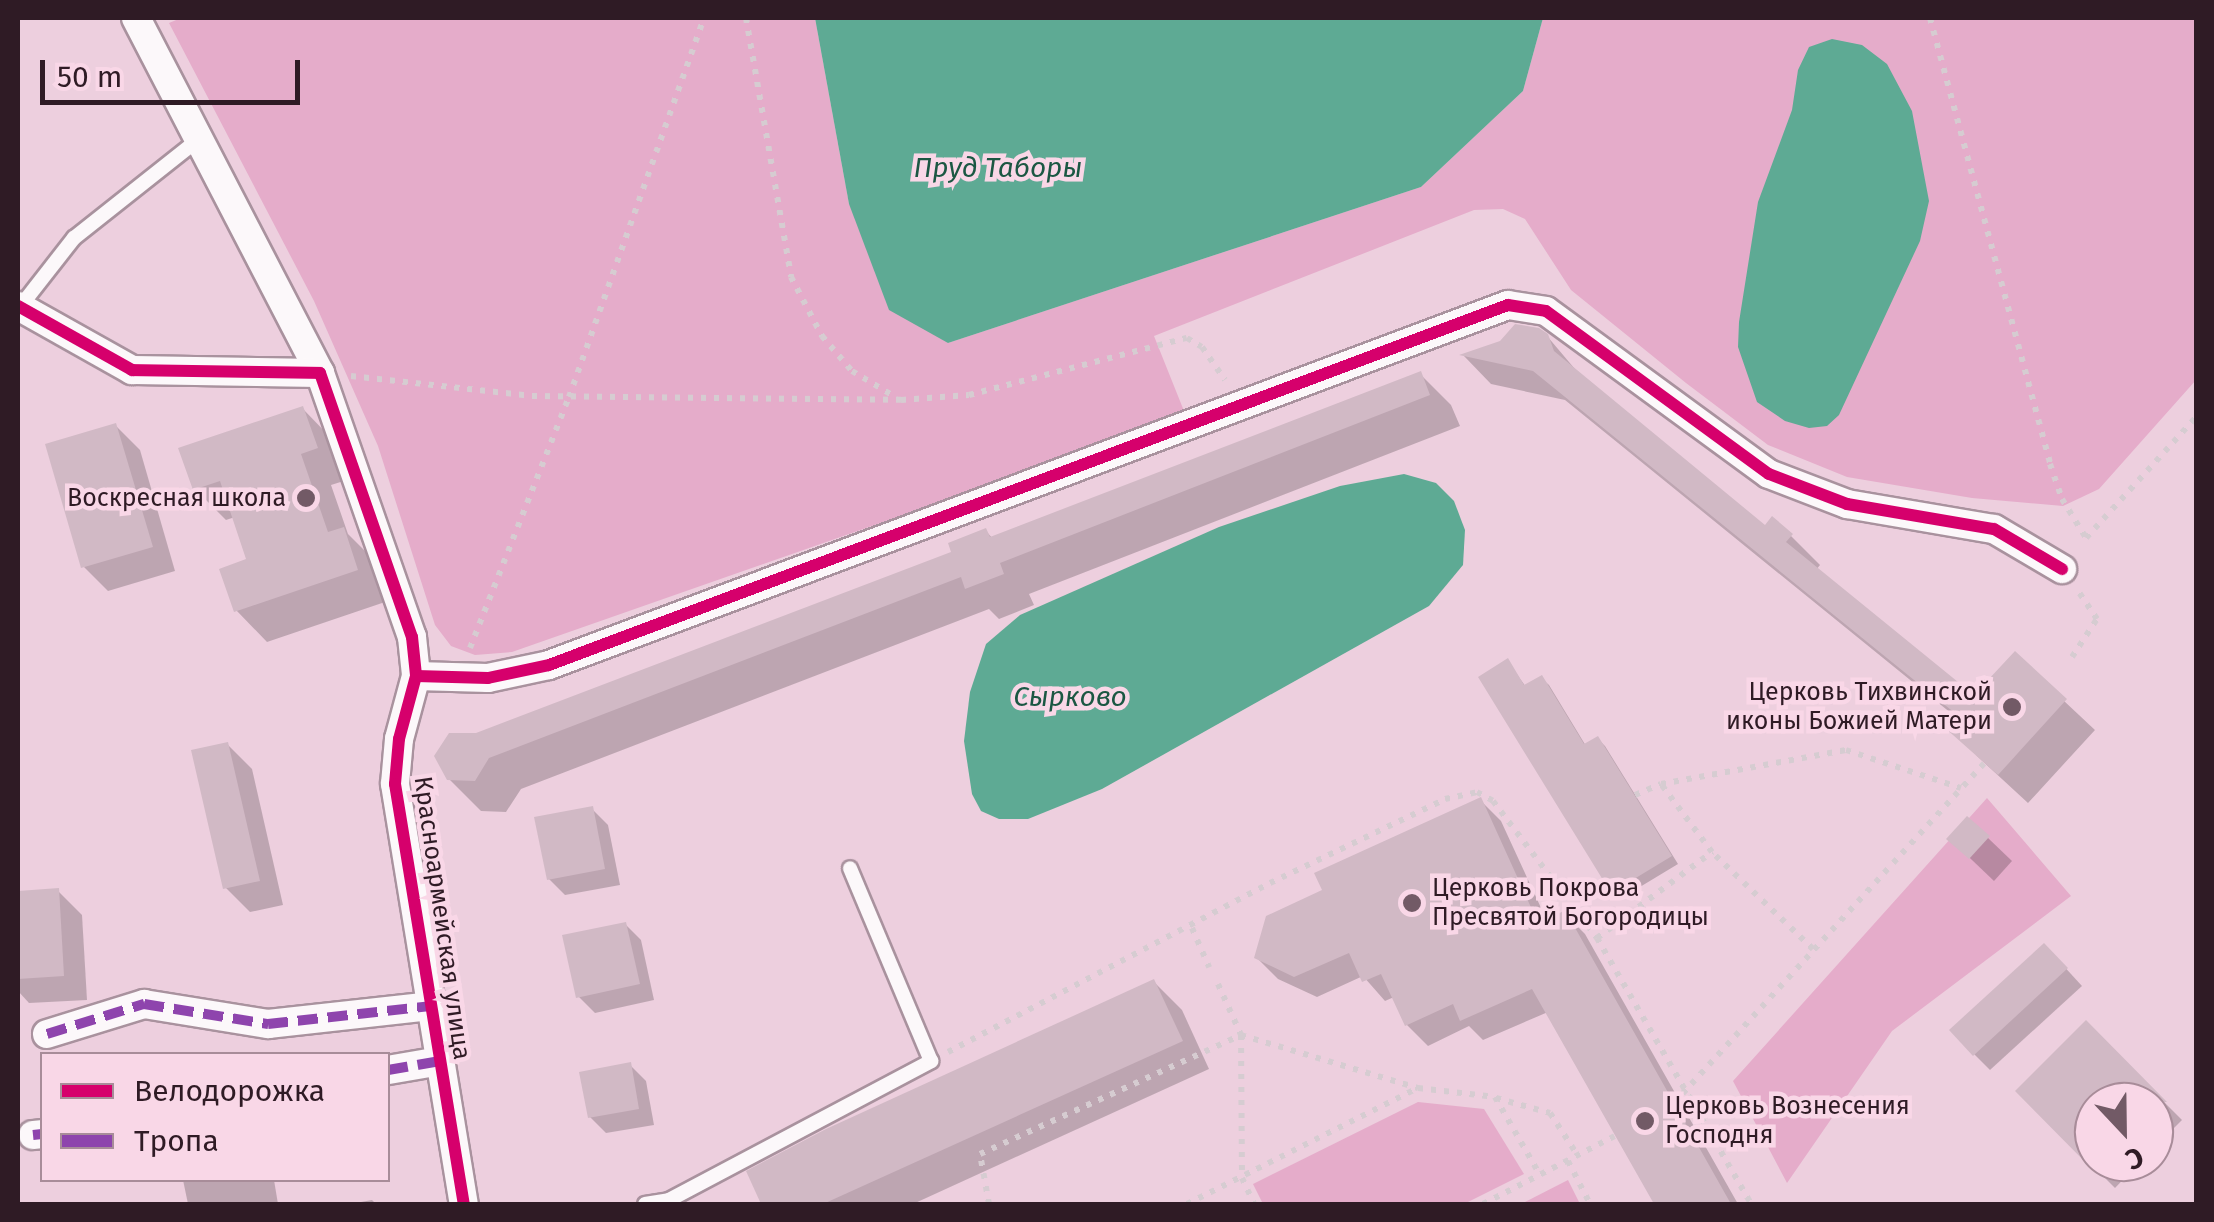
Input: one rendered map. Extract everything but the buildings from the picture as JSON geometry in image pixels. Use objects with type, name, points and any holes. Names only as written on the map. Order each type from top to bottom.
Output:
[{"type":"street","name":"Красноармейская улица","points":[[136,18],[320,373],[401,598],[416,676],[399,739],[395,784],[464,1204]]},
{"type":"street","points":[[416,676],[488,678],[549,665],[1508,305],[1546,311],[1769,474],[1848,504],[1994,529],[2062,570]]},
{"type":"street","points":[[19,306],[132,370],[320,373]]},
{"type":"street","points":[[47,1034],[144,1004],[268,1024],[430,1006]]},
{"type":"street","points":[[390,1070],[440,1062]]},
{"type":"lane","points":[[19,306],[74,238],[200,138]]},
{"type":"lane","points":[[646,1204],[670,1202],[931,1061],[850,868]]},
{"type":"path","points":[[459,678],[569,397],[704,18]]},
{"type":"path","points":[[746,18],[791,277],[822,336],[852,371],[901,400]]},
{"type":"path","points":[[1930,18],[2050,464],[2062,499],[2086,538]]},
{"type":"path","points":[[320,373],[569,397],[901,400],[969,395],[1188,338],[1202,347],[1244,406]]},
{"type":"path","points":[[2062,570],[2086,538],[2196,417]]},
{"type":"path","points":[[2072,656],[2098,620]]},
{"type":"path","points":[[1635,795],[1662,784],[1846,750],[1961,788]]},
{"type":"path","points":[[1674,1103],[1984,763]]},
{"type":"path","points":[[1662,784],[1712,852],[1813,949]]},
{"type":"path","points":[[931,1061],[1192,928],[1270,883],[1445,799],[1477,792],[1493,801],[1598,938],[1750,1204]]},
{"type":"path","points":[[1598,938],[1712,852]]},
{"type":"path","points":[[1192,928],[1210,967]]},
{"type":"path","points":[[1218,984],[1240,1035],[1242,1178],[1254,1204]]},
{"type":"path","points":[[989,1204],[980,1154],[1240,1035],[1418,1088],[1495,1097],[1550,1113],[1578,1156]]},
{"type":"path","points":[[1187,1204],[1418,1088]]},
{"type":"path","points":[[1495,1097],[1540,1175]]},
{"type":"path","points":[[1483,1204],[1615,1136]]},
{"type":"path","points":[[1568,1161],[1590,1204]]},
{"type":"shaded area","points":[[181,18],[815,18],[849,204],[948,343],[1421,187],[1523,91],[1543,18],[2196,18],[2196,380],[2099,489],[2063,506],[1972,498],[1847,477],[1768,445],[1686,383],[1571,290],[1525,219],[1503,209],[1474,210],[1154,336],[1186,416],[512,652],[475,655],[451,646],[435,625],[378,446],[314,301],[169,23]]},
{"type":"shaded area","points":[[1987,798],[2071,896],[1892,1031],[1787,1183],[1733,1081]]},
{"type":"shaded area","points":[[1418,1102],[1484,1109],[1524,1174],[1464,1204],[1263,1204],[1253,1184]]},
{"type":"shaded area","points":[[1568,1180],[1580,1204],[1521,1204]]},
{"type":"water","name":"Пруд Таборы","points":[[815,18],[1543,18],[1523,91],[1421,187],[948,343],[889,310],[849,204]]},
{"type":"water","points":[[1832,39],[1862,45],[1887,64],[1912,111],[1929,201],[1920,241],[1839,415],[1827,426],[1809,428],[1785,421],[1757,402],[1738,347],[1739,322],[1758,202],[1792,110],[1798,70],[1809,47]]},
{"type":"water","name":"Сырково","points":[[1404,474],[1436,483],[1454,501],[1465,530],[1463,565],[1429,606],[1102,789],[1028,819],[999,819],[981,811],[972,794],[964,741],[970,692],[986,644],[1020,615],[1219,527],[1340,486]]},
{"type":"marked path","points":[[47,1034],[144,1004],[268,1024],[430,1006]]},
{"type":"marked path","points":[[390,1070],[440,1061]]},
{"type":"marked path","points":[[33,1135],[40,1134]]},
{"type":"cycle path","points":[[416,676],[488,678],[549,665],[1508,305],[1546,311],[1769,474],[1847,504],[1994,529],[2062,569]]},
{"type":"cycle path","points":[[18,306],[132,370],[320,373],[412,637],[416,676],[399,739],[395,784],[464,1204]]},
{"type":"place","name":"Воскресная школа","points":[[306,498]]},
{"type":"place","name":"Церковь Тихвинской иконы Божией Матери","points":[[2012,707]]},
{"type":"place","name":"Церковь Покрова Пресвятой Богородицы","points":[[1412,903]]},
{"type":"place","name":"Церковь Вознесения Господня","points":[[1645,1121]]}]
